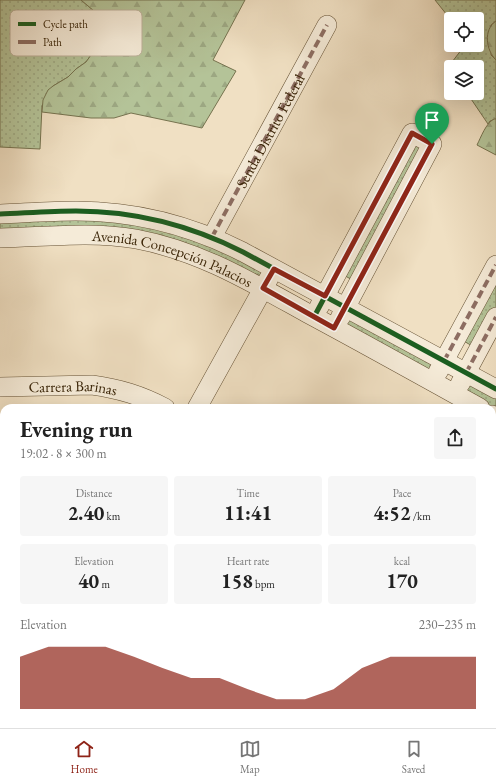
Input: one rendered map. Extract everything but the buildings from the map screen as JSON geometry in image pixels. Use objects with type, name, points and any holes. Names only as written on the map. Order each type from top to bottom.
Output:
[{"type":"street","name":"Senda Distrito Federal","points":[[212,237],[327,25]]},
{"type":"street","points":[[314,317],[412,133],[432,144],[334,328]]},
{"type":"street","name":"Avenida Concepción Palacios","points":[[0,214],[75,211],[124,214],[156,220],[193,230],[212,237],[243,252],[496,389]]},
{"type":"street","name":"Avenida Concepción Palacios","points":[[0,238],[77,234],[117,236],[169,247],[199,257],[225,268],[263,288],[473,404]]},
{"type":"street","points":[[433,382],[496,265]]},
{"type":"street","points":[[199,404],[274,269]]},
{"type":"street","points":[[455,394],[496,317]]},
{"type":"street","name":"Carrera Barinas","points":[[0,387],[92,385],[113,388],[147,399],[157,404]]},
{"type":"green space","points":[[0,0],[81,0],[93,10],[10,10],[10,56],[90,56],[86,62],[68,77],[53,86],[42,106],[40,149],[0,147]]},
{"type":"green space","points":[[81,0],[245,0],[213,60],[236,71],[202,128],[131,113],[114,118],[91,118],[42,112],[43,100],[48,90],[68,77],[86,62],[90,56],[142,56],[142,10],[93,10]]},
{"type":"green space","points":[[435,0],[496,0],[496,21],[491,25],[491,55],[496,60],[496,119],[490,121],[488,124],[472,100],[484,100],[484,60],[454,60],[460,52],[484,52],[484,12],[445,12]]},
{"type":"green space","points":[[496,21],[496,60],[490,51],[487,40],[489,29]]},
{"type":"green space","points":[[494,119],[496,119],[496,155],[477,145],[486,127]]},
{"type":"green space","points":[[412,133],[432,144],[358,283],[338,272]]},
{"type":"green space","points":[[0,214],[124,214],[274,269],[263,288],[169,247],[0,238]]},
{"type":"green space","points":[[496,265],[496,317],[479,350],[457,337]]},
{"type":"green space","points":[[345,307],[444,361],[433,382],[334,328]]},
{"type":"green space","points":[[466,373],[496,389],[496,404],[473,404],[455,394]]},
{"type":"marked path","points":[[212,237],[327,25]]},
{"type":"marked path","points":[[444,361],[496,265]]},
{"type":"marked path","points":[[466,373],[496,317]]},
{"type":"cycle path","points":[[314,317],[412,133],[432,144],[334,328]]},
{"type":"cycle path","points":[[0,214],[76,211],[120,214],[162,221],[203,234],[243,252],[496,389]]},
{"type":"route","points":[[412,133],[432,144],[334,328],[263,288],[274,269],[325,296],[412,133]]}]
